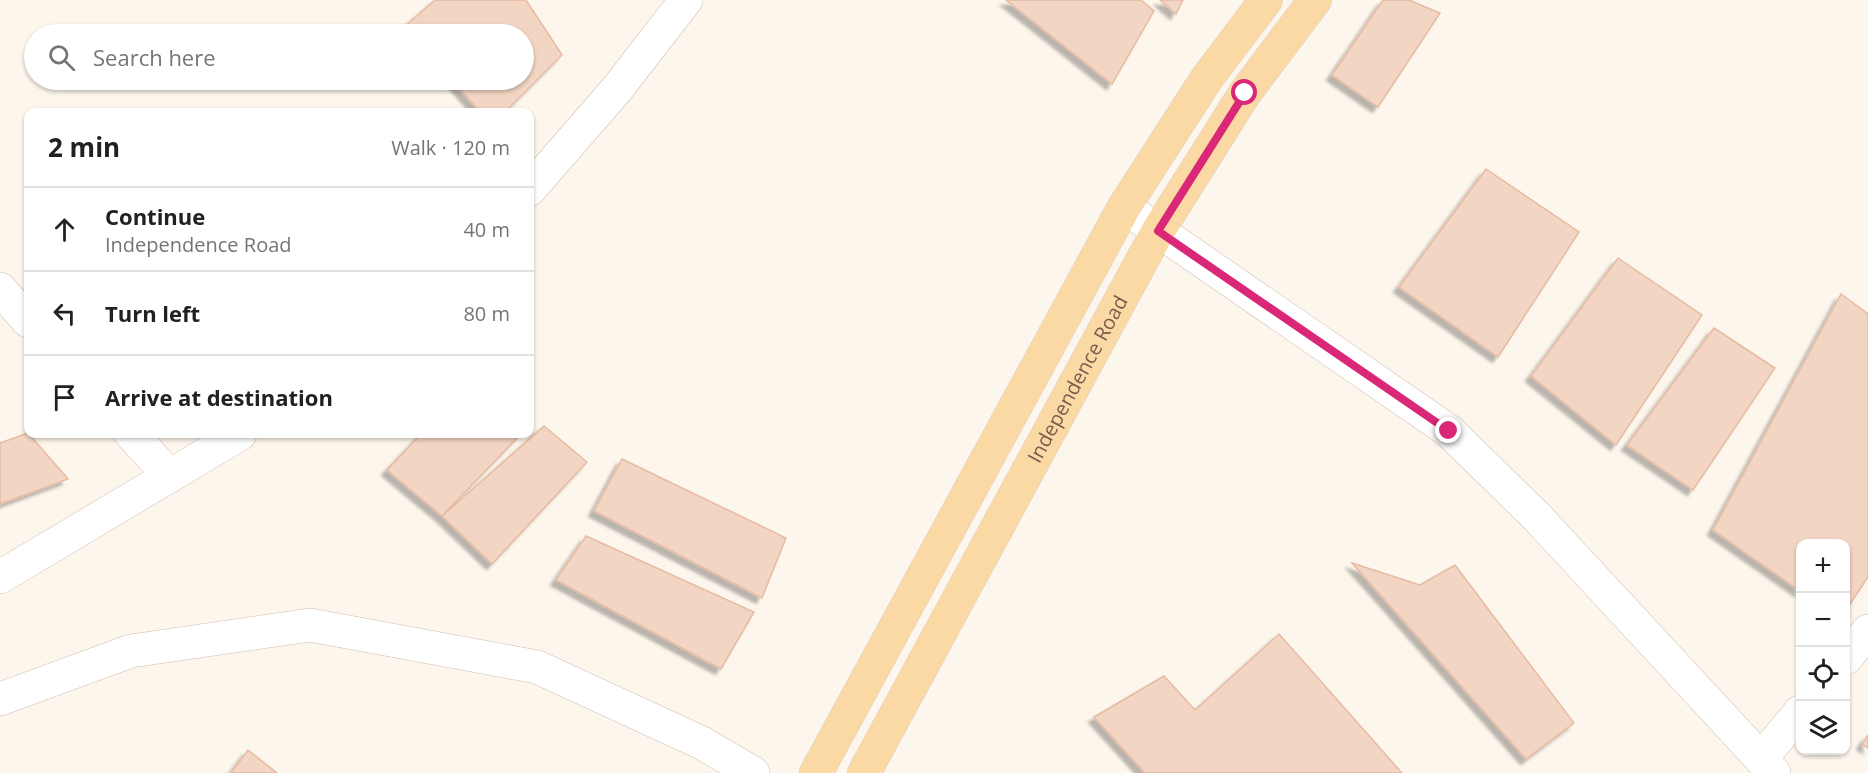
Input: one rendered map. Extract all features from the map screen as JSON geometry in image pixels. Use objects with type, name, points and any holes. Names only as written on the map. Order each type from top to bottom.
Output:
[{"type":"main road","name":"Independence Road","points":[[816,773],[1124,207],[1207,78],[1266,0]]},
{"type":"main road","name":"Independence Road","points":[[864,773],[1158,231],[1245,93],[1315,0]]},
{"type":"street","points":[[534,184],[617,89],[686,0]]},
{"type":"street","points":[[1124,207],[1449,431],[1538,517],[1768,766],[1796,719]]},
{"type":"street","points":[[0,289],[24,316]]},
{"type":"street","points":[[135,438],[170,476]]},
{"type":"street","points":[[0,577],[233,438]]},
{"type":"street","points":[[0,699],[131,651],[310,625],[537,666],[702,742],[753,773]]},
{"type":"street","points":[[1850,652],[1868,631]]},
{"type":"building","points":[[435,0],[526,0],[562,55],[534,83],[534,24],[407,24]]},
{"type":"building","points":[[1006,0],[1141,0],[1154,11],[1112,84]]},
{"type":"building","points":[[1160,0],[1183,0],[1176,14]]},
{"type":"building","points":[[1383,0],[1409,0],[1440,13],[1378,107],[1332,75]]},
{"type":"building","points":[[461,90],[527,90],[509,108],[476,108]]},
{"type":"building","points":[[1486,169],[1579,232],[1498,357],[1399,287]]},
{"type":"building","points":[[1618,258],[1702,315],[1616,445],[1531,376]]},
{"type":"building","points":[[1841,294],[1868,314],[1868,577],[1850,604],[1850,539],[1796,539],[1796,588],[1713,530]]},
{"type":"building","points":[[1714,328],[1775,368],[1693,490],[1627,445]]},
{"type":"building","points":[[544,426],[587,462],[492,564],[442,516],[530,438],[534,438],[534,435]]},
{"type":"building","points":[[24,434],[24,438],[32,438],[68,479],[0,504],[0,443]]},
{"type":"building","points":[[417,438],[517,438],[442,516],[387,470]]},
{"type":"building","points":[[622,459],[786,538],[762,598],[594,511]]},
{"type":"building","points":[[586,536],[754,612],[721,669],[556,580]]},
{"type":"building","points":[[1352,563],[1420,585],[1455,565],[1574,723],[1526,759]]},
{"type":"building","points":[[1279,634],[1402,773],[1145,773],[1094,717],[1164,676],[1195,710]]},
{"type":"building","points":[[1868,735],[1868,748],[1862,744]]},
{"type":"building","points":[[248,750],[277,773],[231,773]]},
{"type":"route","points":[[1245,93],[1158,231],[1449,431]]}]
